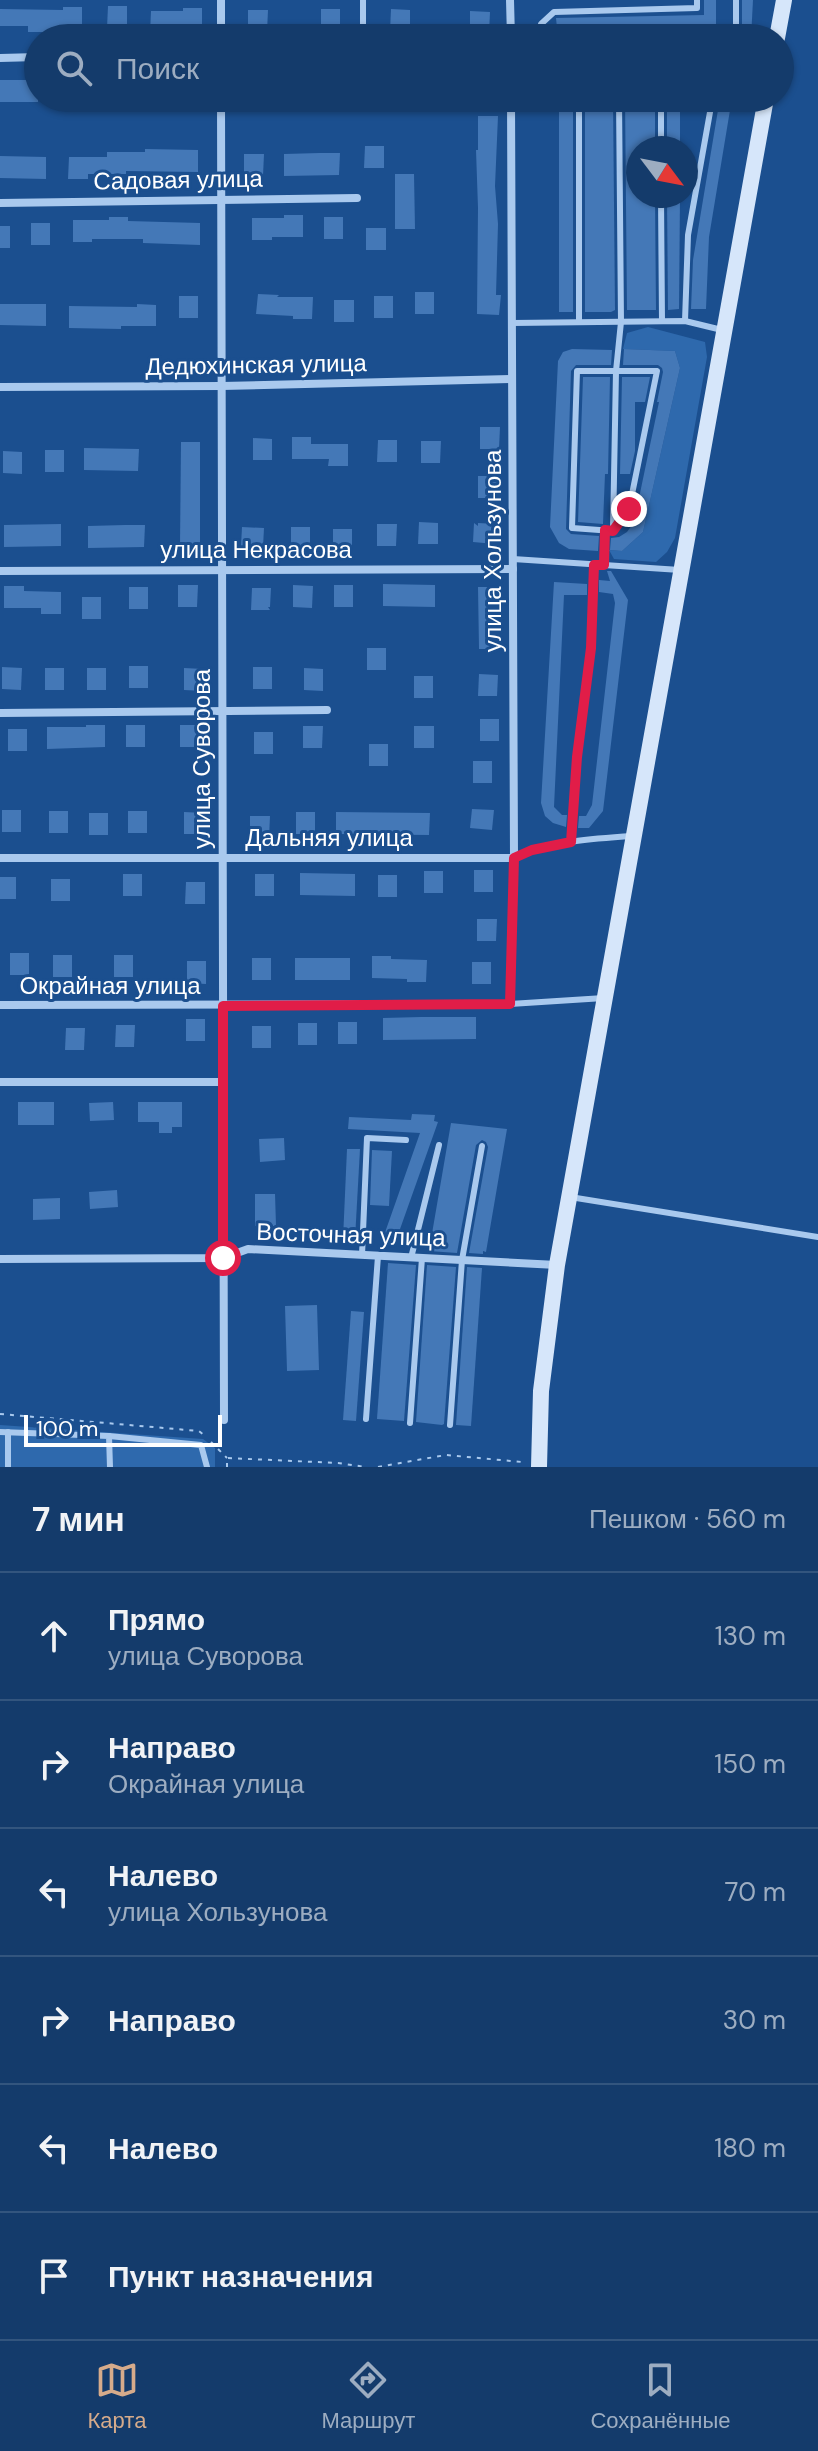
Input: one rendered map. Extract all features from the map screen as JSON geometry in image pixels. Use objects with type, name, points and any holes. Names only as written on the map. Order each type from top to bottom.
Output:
[{"type":"main road","points":[[780,24],[784,0]]},
{"type":"main road","points":[[539,1465],[541,1391],[557,1265],[764,112]]},
{"type":"street","points":[[221,0],[221,24]]},
{"type":"street","points":[[510,0],[511,24]]},
{"type":"street","points":[[0,58],[24,57]]},
{"type":"street","name":"улица Суворова","points":[[221,112],[224,1420]]},
{"type":"street","name":"улица Хользунова","points":[[510,1004],[514,858],[511,112]]},
{"type":"street","name":"Садовая улица","points":[[0,203],[357,198]]},
{"type":"street","name":"Дедюхинская улица","points":[[0,387],[222,386],[512,379]]},
{"type":"street","name":"улица Некрасова","points":[[0,571],[513,564]]},
{"type":"street","points":[[0,713],[327,710]]},
{"type":"street","name":"Дальняя улица","points":[[0,858],[514,858]]},
{"type":"street","name":"Окрайная улица","points":[[0,1005],[510,1004]]},
{"type":"street","points":[[0,1082],[223,1082]]},
{"type":"street","name":"Восточная улица","points":[[0,1259],[223,1258],[248,1249],[557,1265]]},
{"type":"lane","points":[[363,0],[363,24]]},
{"type":"lane","points":[[580,0],[581,12]]},
{"type":"lane","points":[[624,0],[624,10]]},
{"type":"lane","points":[[668,0],[668,9]]},
{"type":"lane","points":[[541,24],[554,12],[697,8],[697,0]]},
{"type":"lane","points":[[736,0],[736,24]]},
{"type":"lane","points":[[579,112],[579,322]]},
{"type":"lane","points":[[604,565],[609,530],[621,322],[619,112]]},
{"type":"lane","points":[[661,112],[661,136]]},
{"type":"lane","points":[[685,321],[688,235],[710,112]]},
{"type":"lane","points":[[661,208],[662,321]]},
{"type":"lane","points":[[512,323],[685,321],[726,331]]},
{"type":"lane","points":[[577,371],[616,371],[657,371],[629,509],[609,530],[572,528],[577,371]]},
{"type":"lane","points":[[513,564],[604,565],[683,571]]},
{"type":"lane","points":[[571,842],[577,757],[591,648],[594,565]]},
{"type":"lane","points":[[514,858],[532,850],[571,842],[635,836]]},
{"type":"lane","name":"Окрайная улица","points":[[510,1004],[604,998]]},
{"type":"lane","points":[[362,1255],[367,1138],[406,1140]]},
{"type":"lane","points":[[411,1258],[439,1145]]},
{"type":"lane","points":[[450,1425],[462,1260],[482,1146]]},
{"type":"lane","points":[[570,1197],[818,1237]]},
{"type":"lane","points":[[366,1419],[378,1256]]},
{"type":"lane","points":[[410,1423],[422,1258]]},
{"type":"lane","points":[[8,1467],[4,1432],[109,1436],[201,1445],[207,1467]]},
{"type":"lane","points":[[109,1436],[110,1467]]},
{"type":"path","points":[[378,1467],[446,1455],[539,1465]]},
{"type":"path","points":[[227,1467],[227,1458],[366,1467]]},
{"type":"shaded area","points":[[648,327],[705,342],[707,357],[675,538],[667,552],[656,562],[614,559],[609,550],[622,551],[643,532],[680,368],[675,351],[623,349],[627,333]]},
{"type":"shaded area","points":[[0,1425],[203,1439],[215,1448],[215,1467],[0,1467]]},
{"type":"building","points":[[704,0],[716,0],[716,24],[557,24],[556,18],[704,15]]},
{"type":"building","points":[[742,0],[753,0],[752,24],[742,24]]},
{"type":"building","points":[[108,6],[127,6],[127,24],[107,24]]},
{"type":"building","points":[[63,7],[82,7],[82,24],[0,26],[0,9],[63,10]]},
{"type":"building","points":[[183,8],[202,8],[202,24],[150,24],[151,11],[183,11]]},
{"type":"building","points":[[321,9],[340,9],[340,24],[321,24]]},
{"type":"building","points":[[391,9],[410,10],[410,24],[390,24]]},
{"type":"building","points":[[248,10],[268,10],[267,24],[248,24]]},
{"type":"building","points":[[470,11],[490,12],[489,24],[470,24]]},
{"type":"building","points":[[0,80],[24,80],[24,102],[0,102]]},
{"type":"building","points":[[559,112],[573,112],[573,312],[559,312]]},
{"type":"building","points":[[585,112],[613,112],[615,310],[585,312]]},
{"type":"building","points":[[625,112],[655,112],[655,136],[626,136],[626,204]]},
{"type":"building","points":[[667,112],[680,112],[680,136],[667,136]]},
{"type":"building","points":[[718,112],[730,112],[709,237],[706,309],[691,309],[693,260]]},
{"type":"building","points":[[478,116],[498,116],[495,186],[498,224],[496,295],[501,295],[499,315],[477,314]]},
{"type":"building","points":[[365,146],[384,146],[384,168],[364,168]]},
{"type":"building","points":[[145,149],[198,150],[198,172],[126,171],[126,174],[88,174],[88,179],[68,179],[69,157],[107,157],[107,152],[145,152]]},
{"type":"building","points":[[340,153],[339,175],[284,176],[284,154]]},
{"type":"building","points":[[244,154],[264,154],[263,176],[244,176]]},
{"type":"building","points":[[0,156],[46,157],[46,179],[0,178]]},
{"type":"building","points":[[395,174],[414,174],[415,229],[395,229]]},
{"type":"building","points":[[626,208],[655,208],[656,310],[627,310]]},
{"type":"building","points":[[667,208],[680,208],[679,309],[668,310]]},
{"type":"building","points":[[284,215],[303,215],[303,237],[252,240],[252,218],[284,218]]},
{"type":"building","points":[[109,217],[128,217],[128,221],[200,223],[200,245],[143,243],[143,239],[73,242],[73,220],[109,220]]},
{"type":"building","points":[[324,217],[343,217],[343,239],[324,239]]},
{"type":"building","points":[[31,223],[50,223],[50,245],[31,245]]},
{"type":"building","points":[[0,226],[10,226],[10,248],[0,248]]},
{"type":"building","points":[[366,228],[386,228],[386,250],[366,250]]},
{"type":"building","points":[[415,292],[434,292],[434,314],[415,314]]},
{"type":"building","points":[[258,294],[313,297],[312,319],[256,314]]},
{"type":"building","points":[[179,296],[198,296],[198,318],[179,318]]},
{"type":"building","points":[[374,296],[393,296],[393,318],[374,318]]},
{"type":"building","points":[[334,300],[354,300],[354,322],[334,322]]},
{"type":"building","points":[[0,304],[46,304],[46,326],[0,325]]},
{"type":"building","points":[[137,304],[156,305],[156,326],[69,328],[69,306],[137,307]]},
{"type":"building","points":[[572,349],[612,350],[611,365],[576,365],[571,371],[566,529],[571,534],[599,536],[598,551],[569,549],[559,543],[550,527],[558,361],[563,352]]},
{"type":"building","points":[[624,349],[675,351],[680,368],[643,532],[622,551],[610,550],[611,538],[627,532],[634,522],[663,372],[658,365],[623,365]]},
{"type":"building","points":[[583,377],[610,377],[608,474],[605,474],[603,524],[578,522]]},
{"type":"building","points":[[622,377],[650,377],[645,402],[635,402],[635,451],[630,474],[620,474]]},
{"type":"building","points":[[480,427],[500,427],[499,449],[480,449]]},
{"type":"building","points":[[292,437],[311,437],[311,444],[348,444],[348,466],[328,466],[329,459],[292,459]]},
{"type":"building","points":[[253,438],[272,439],[272,460],[253,460]]},
{"type":"building","points":[[378,440],[397,440],[397,462],[377,462]]},
{"type":"building","points":[[421,441],[441,441],[440,463],[421,463]]},
{"type":"building","points":[[181,442],[200,442],[200,545],[180,545]]},
{"type":"building","points":[[84,448],[139,449],[138,471],[84,470]]},
{"type":"building","points":[[45,450],[64,450],[64,472],[45,472]]},
{"type":"building","points":[[3,451],[22,452],[22,474],[3,473]]},
{"type":"building","points":[[478,476],[498,476],[497,498],[478,498]]},
{"type":"building","points":[[419,522],[438,523],[438,544],[418,544]]},
{"type":"building","points":[[474,523],[478,526],[478,523],[496,524],[495,544],[473,542]]},
{"type":"building","points":[[61,524],[61,546],[4,547],[4,525]]},
{"type":"building","points":[[377,524],[397,524],[396,546],[377,546]]},
{"type":"building","points":[[145,525],[144,547],[88,548],[88,526]]},
{"type":"building","points":[[242,527],[264,528],[263,547],[241,546]]},
{"type":"building","points":[[291,527],[310,527],[310,549],[291,549]]},
{"type":"building","points":[[333,529],[352,529],[352,551],[333,551]]},
{"type":"building","points":[[607,571],[611,571],[628,600],[603,811],[589,828],[578,828],[579,816],[586,816],[592,805],[615,603],[613,594],[599,592],[599,580],[610,581]]},
{"type":"building","points":[[554,582],[587,584],[587,595],[564,595],[554,807],[562,815],[567,815],[566,827],[553,823],[545,816],[541,803]]},
{"type":"building","points":[[383,584],[435,585],[435,607],[383,606]]},
{"type":"building","points":[[178,585],[198,585],[197,607],[178,607]]},
{"type":"building","points":[[293,585],[313,586],[312,608],[293,607]]},
{"type":"building","points":[[334,585],[353,585],[353,607],[334,607]]},
{"type":"building","points":[[4,586],[24,586],[24,591],[61,592],[61,614],[41,614],[41,608],[4,608]]},
{"type":"building","points":[[129,587],[148,587],[148,609],[129,609]]},
{"type":"building","points":[[478,587],[492,587],[491,594],[497,587],[498,649],[479,649]]},
{"type":"building","points":[[252,588],[271,588],[270,610],[251,610]]},
{"type":"building","points":[[82,597],[101,597],[101,619],[82,619]]},
{"type":"building","points":[[367,648],[386,648],[386,670],[367,670]]},
{"type":"building","points":[[129,666],[148,666],[148,688],[129,688]]},
{"type":"building","points":[[2,667],[22,668],[21,690],[2,689]]},
{"type":"building","points":[[253,667],[272,667],[272,689],[253,689]]},
{"type":"building","points":[[45,668],[64,668],[64,690],[45,690]]},
{"type":"building","points":[[87,668],[106,668],[106,690],[87,690]]},
{"type":"building","points":[[184,668],[203,669],[203,691],[184,690]]},
{"type":"building","points":[[304,668],[323,669],[323,691],[304,690]]},
{"type":"building","points":[[479,674],[498,675],[497,696],[478,696]]},
{"type":"building","points":[[414,676],[433,676],[433,698],[414,698]]},
{"type":"building","points":[[480,719],[499,719],[499,741],[480,741]]},
{"type":"building","points":[[105,725],[105,747],[47,749],[47,727]]},
{"type":"building","points":[[126,725],[145,725],[145,747],[126,747]]},
{"type":"building","points":[[180,725],[199,725],[199,747],[180,747]]},
{"type":"building","points":[[303,726],[323,726],[322,748],[303,748]]},
{"type":"building","points":[[414,726],[434,726],[434,748],[414,748]]},
{"type":"building","points":[[8,729],[27,729],[27,751],[8,751]]},
{"type":"building","points":[[254,732],[273,732],[273,754],[254,754]]},
{"type":"building","points":[[369,744],[388,744],[388,766],[369,766]]},
{"type":"building","points":[[473,761],[492,761],[492,783],[473,783]]},
{"type":"building","points":[[472,809],[494,810],[492,830],[470,828]]},
{"type":"building","points":[[2,810],[21,810],[21,832],[2,832]]},
{"type":"building","points":[[49,811],[68,811],[68,833],[49,833]]},
{"type":"building","points":[[128,811],[147,811],[147,833],[128,833]]},
{"type":"building","points":[[184,812],[204,813],[204,834],[184,834]]},
{"type":"building","points":[[296,812],[315,812],[315,834],[296,834]]},
{"type":"building","points":[[336,812],[430,813],[429,835],[336,834]]},
{"type":"building","points":[[89,813],[108,813],[108,835],[89,835]]},
{"type":"building","points":[[250,816],[270,816],[269,838],[250,838]]},
{"type":"building","points":[[474,870],[493,870],[493,892],[474,892]]},
{"type":"building","points":[[424,871],[443,871],[443,893],[424,893]]},
{"type":"building","points":[[300,873],[355,874],[355,896],[300,895]]},
{"type":"building","points":[[123,874],[142,874],[142,896],[123,896]]},
{"type":"building","points":[[255,874],[274,874],[274,896],[255,896]]},
{"type":"building","points":[[378,875],[397,875],[397,897],[378,897]]},
{"type":"building","points":[[0,877],[16,877],[16,899],[0,899]]},
{"type":"building","points":[[51,879],[70,879],[70,901],[51,901]]},
{"type":"building","points":[[186,882],[205,882],[205,904],[185,904]]},
{"type":"building","points":[[477,919],[497,919],[496,941],[477,941]]},
{"type":"building","points":[[10,953],[29,953],[29,975],[10,975]]},
{"type":"building","points":[[53,955],[72,955],[72,977],[53,977]]},
{"type":"building","points":[[114,955],[133,955],[133,977],[114,977]]},
{"type":"building","points":[[372,956],[427,960],[426,982],[372,978]]},
{"type":"building","points":[[252,958],[271,958],[271,980],[252,980]]},
{"type":"building","points":[[295,958],[350,958],[350,980],[295,980]]},
{"type":"building","points":[[187,961],[206,961],[206,984],[187,983]]},
{"type":"building","points":[[472,962],[491,962],[491,984],[472,984]]},
{"type":"building","points":[[476,1017],[476,1039],[383,1040],[383,1018]]},
{"type":"building","points":[[186,1019],[205,1019],[205,1041],[186,1041]]},
{"type":"building","points":[[338,1022],[357,1022],[357,1044],[338,1044]]},
{"type":"building","points":[[298,1023],[317,1023],[317,1045],[298,1045]]},
{"type":"building","points":[[116,1025],[135,1025],[134,1047],[115,1047]]},
{"type":"building","points":[[252,1026],[271,1026],[271,1048],[252,1048]]},
{"type":"building","points":[[66,1028],[85,1028],[84,1050],[65,1050]]},
{"type":"building","points":[[18,1102],[54,1102],[54,1125],[18,1125]]},
{"type":"building","points":[[113,1102],[114,1120],[90,1121],[89,1103]]},
{"type":"building","points":[[138,1102],[182,1102],[182,1127],[172,1127],[172,1133],[159,1133],[159,1122],[138,1122]]},
{"type":"building","points":[[412,1114],[435,1115],[434,1121],[438,1122],[394,1246],[382,1241],[420,1133],[348,1129],[349,1117],[411,1120]]},
{"type":"building","points":[[451,1123],[507,1129],[486,1252],[483,1251],[483,1254],[469,1253],[488,1147],[482,1140],[476,1145],[457,1253],[429,1251]]},
{"type":"building","points":[[284,1138],[285,1160],[260,1162],[259,1139]]},
{"type":"building","points":[[347,1149],[360,1149],[355,1239],[343,1239]]},
{"type":"building","points":[[372,1150],[392,1151],[389,1206],[370,1205]]},
{"type":"building","points":[[117,1190],[118,1207],[90,1209],[89,1192]]},
{"type":"building","points":[[255,1194],[275,1194],[276,1226],[255,1226]]},
{"type":"building","points":[[60,1198],[60,1219],[33,1220],[33,1199]]},
{"type":"building","points":[[388,1263],[416,1265],[404,1421],[377,1419]]},
{"type":"building","points":[[427,1265],[456,1267],[442,1425],[416,1422]]},
{"type":"building","points":[[467,1267],[482,1268],[471,1426],[456,1425]]},
{"type":"building","points":[[317,1305],[319,1370],[287,1371],[285,1306]]},
{"type":"building","points":[[351,1311],[364,1312],[356,1421],[343,1420]]},
{"type":"route","points":[[223,1258],[223,1006],[510,1004],[514,858],[532,850],[571,842],[577,757],[591,648],[594,565],[604,565],[605,530],[613,531],[629,509]]}]
